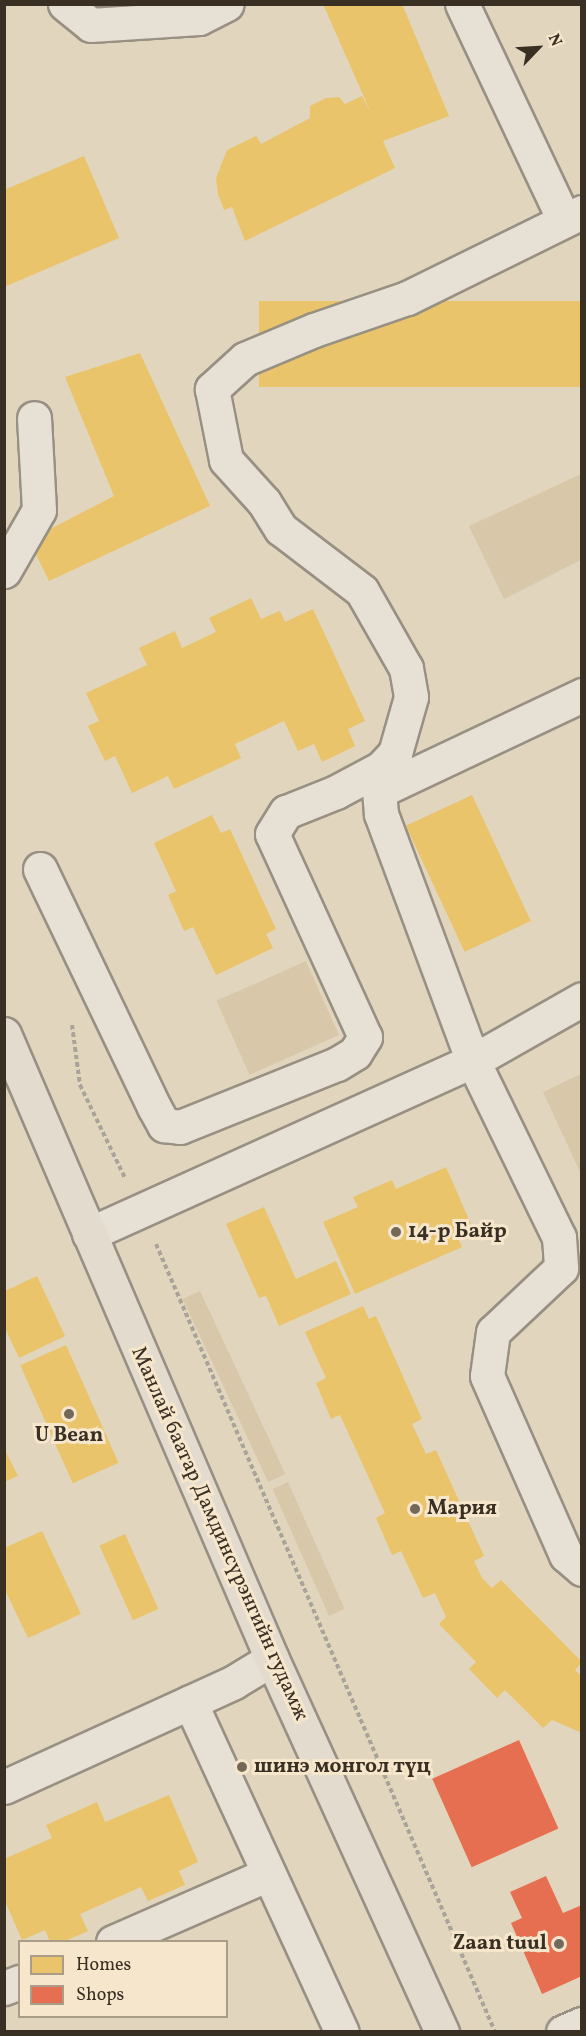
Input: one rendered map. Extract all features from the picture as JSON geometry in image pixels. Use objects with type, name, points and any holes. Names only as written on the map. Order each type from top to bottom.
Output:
[{"type":"main road","name":"Манлай баатар Дамдинсүрэнгийн гудамж","points":[[4,1034],[272,1659],[442,2031]]},
{"type":"street","points":[[65,4],[92,24],[199,18],[227,4]]},
{"type":"street","points":[[462,4],[573,216],[407,298],[314,330],[245,359],[212,389],[226,460],[264,502],[281,529],[362,591],[406,668],[411,697],[395,753],[379,791],[381,814],[473,1061],[559,1237],[561,1268],[493,1332],[487,1377],[566,1555],[582,1569]]},
{"type":"street","points":[[4,571],[39,510],[34,418]]},
{"type":"street","points":[[379,791],[582,695]]},
{"type":"street","points":[[40,868],[154,1107],[164,1125],[180,1127],[337,1064],[355,1053],[365,1037],[272,834],[286,812],[336,792],[381,768],[395,753]]},
{"type":"street","points":[[89,1234],[140,1209],[473,1061],[582,999]]},
{"type":"street","points":[[4,1787],[190,1702],[272,1659]]},
{"type":"street","points":[[190,1702],[342,2031]]},
{"type":"street","points":[[115,1940],[269,1874]]},
{"type":"street","points":[[563,2031],[582,2024]]},
{"type":"path","points":[[71,1020],[80,1085],[140,1209],[495,2031]]},
{"type":"shaded area","points":[[581,474],[581,560],[504,599],[469,526]]},
{"type":"shaded area","points":[[306,961],[339,1035],[249,1075],[216,1001]]},
{"type":"shaded area","points":[[581,1074],[581,1174],[543,1092]]},
{"type":"shaded area","points":[[200,1291],[285,1474],[268,1482],[183,1299]]},
{"type":"shaded area","points":[[288,1482],[345,1609],[329,1616],[272,1489]]},
{"type":"building: Homes","points":[[323,4],[402,4],[449,116],[383,141],[395,168],[245,241],[232,207],[224,210],[218,194],[216,178],[227,150],[256,136],[261,144],[310,118],[310,106],[326,98],[339,97],[345,104],[362,96],[371,113]]},
{"type":"building: Homes","points":[[84,156],[119,238],[4,287],[4,190]]},
{"type":"building: Homes","points":[[259,301],[582,301],[582,387],[259,387]]},
{"type":"building: Homes","points":[[140,353],[210,506],[49,581],[29,540],[114,496],[65,377]]},
{"type":"building: Homes","points":[[251,598],[261,619],[280,611],[285,622],[313,609],[365,721],[348,729],[355,746],[322,762],[314,744],[298,751],[284,721],[235,744],[241,758],[174,789],[168,776],[132,793],[115,756],[105,761],[88,726],[99,721],[86,693],[147,665],[139,648],[175,631],[182,648],[216,632],[209,618]]},
{"type":"building: Homes","points":[[472,795],[531,921],[465,952],[406,826]]},
{"type":"building: Homes","points":[[212,815],[221,833],[230,829],[276,929],[266,934],[273,948],[216,975],[193,927],[184,931],[168,895],[176,891],[154,843]]},
{"type":"building: Homes","name":"14-р Байр","points":[[446,1167],[473,1229],[457,1236],[462,1247],[355,1294],[323,1222],[358,1207],[353,1197],[392,1180],[396,1189]]},
{"type":"building: Homes","points":[[264,1207],[296,1279],[336,1261],[351,1294],[279,1326],[266,1296],[259,1298],[226,1224]]},
{"type":"building: Homes","points":[[37,1276],[65,1336],[19,1358],[5,1328],[5,1291]]},
{"type":"building: Homes","points":[[363,1306],[369,1319],[376,1316],[422,1419],[412,1424],[426,1454],[436,1450],[484,1556],[474,1561],[482,1578],[492,1588],[501,1580],[582,1662],[575,1670],[582,1677],[582,1733],[552,1720],[543,1728],[505,1690],[497,1698],[469,1669],[476,1662],[439,1624],[446,1617],[435,1593],[423,1598],[401,1551],[392,1555],[376,1518],[385,1513],[340,1415],[331,1419],[316,1383],[326,1378],[305,1332]]},
{"type":"building: Homes","name":"U Bean","points":[[66,1345],[118,1463],[73,1483],[20,1365]]},
{"type":"building: Homes","points":[[4,1448],[18,1476],[4,1482]]},
{"type":"building: Homes","points":[[42,1531],[81,1614],[28,1638],[4,1588],[4,1548]]},
{"type":"building: Homes","points":[[125,1534],[158,1609],[133,1620],[99,1545]]},
{"type":"building: Homes","points":[[169,1795],[198,1862],[179,1871],[185,1885],[148,1901],[141,1887],[80,1914],[88,1931],[68,1940],[49,1940],[45,1930],[22,1940],[4,1899],[4,1859],[52,1838],[46,1825],[97,1802],[105,1822]]},
{"type":"building: Shops","points":[[519,1740],[558,1829],[472,1867],[432,1779]]},
{"type":"building: Shops","points":[[546,1876],[563,1913],[582,1905],[582,1976],[542,1994],[511,1923],[522,1918],[510,1892]]},
{"type":"place","name":"14-р Байр","points":[[396,1232]]},
{"type":"place","name":"U Bean","points":[[69,1414]]},
{"type":"place","name":"Мария","points":[[415,1509]]},
{"type":"place","name":"шинэ монгол түц","points":[[242,1767]]},
{"type":"place","name":"Zaan tuul","points":[[559,1944]]}]
